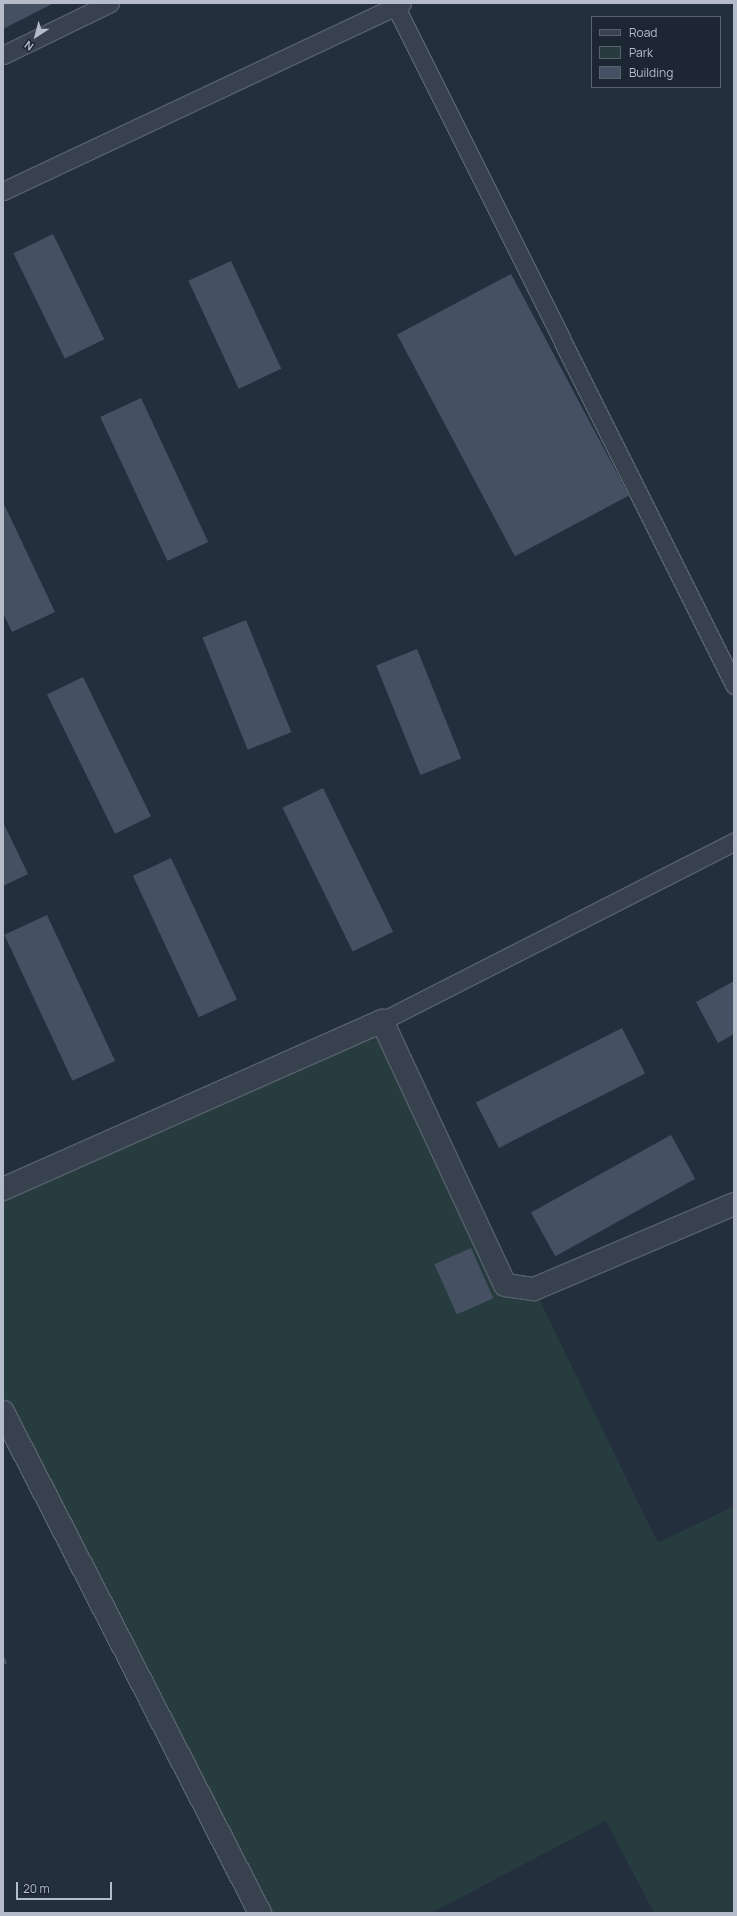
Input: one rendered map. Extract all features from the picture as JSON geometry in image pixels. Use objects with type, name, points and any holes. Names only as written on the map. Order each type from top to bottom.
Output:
[{"type":"street","points":[[3,1189],[382,1021],[505,1285],[534,1290],[734,1204]]},
{"type":"street","points":[[3,1412],[260,1913]]},
{"type":"lane","points":[[3,55],[110,3]]},
{"type":"lane","points":[[3,191],[397,4],[734,684]]},
{"type":"lane","points":[[382,1021],[734,842]]},
{"type":"green space","points":[[382,1021],[505,1285],[534,1289],[658,1543],[734,1506],[734,1913],[654,1913],[606,1821],[431,1913],[260,1913],[3,1412],[3,1189]]},
{"type":"building","points":[[3,3],[54,3],[3,29]]},
{"type":"building","points":[[53,234],[104,339],[65,358],[13,253]]},
{"type":"building","points":[[231,261],[281,369],[239,389],[188,281]]},
{"type":"building","points":[[511,274],[629,496],[515,556],[397,335]]},
{"type":"building","points":[[141,398],[208,542],[167,561],[100,417]]},
{"type":"building","points":[[3,502],[55,612],[12,632],[3,613]]},
{"type":"building","points":[[246,620],[291,732],[248,750],[202,638]]},
{"type":"building","points":[[417,649],[461,758],[420,775],[376,665]]},
{"type":"building","points":[[83,677],[151,816],[115,834],[47,695]]},
{"type":"building","points":[[323,788],[393,932],[353,952],[283,808]]},
{"type":"building","points":[[3,822],[28,874],[3,886]]},
{"type":"building","points":[[171,858],[237,999],[199,1017],[133,876]]},
{"type":"building","points":[[47,915],[115,1061],[72,1081],[4,935]]},
{"type":"building","points":[[734,981],[734,1034],[718,1043],[696,1002]]},
{"type":"building","points":[[622,1028],[645,1073],[499,1148],[476,1102]]},
{"type":"building","points":[[671,1135],[695,1179],[555,1256],[531,1213]]},
{"type":"building","points":[[471,1248],[493,1298],[457,1315],[434,1264]]},
{"type":"building","points":[[3,1654],[7,1663],[3,1665]]}]
